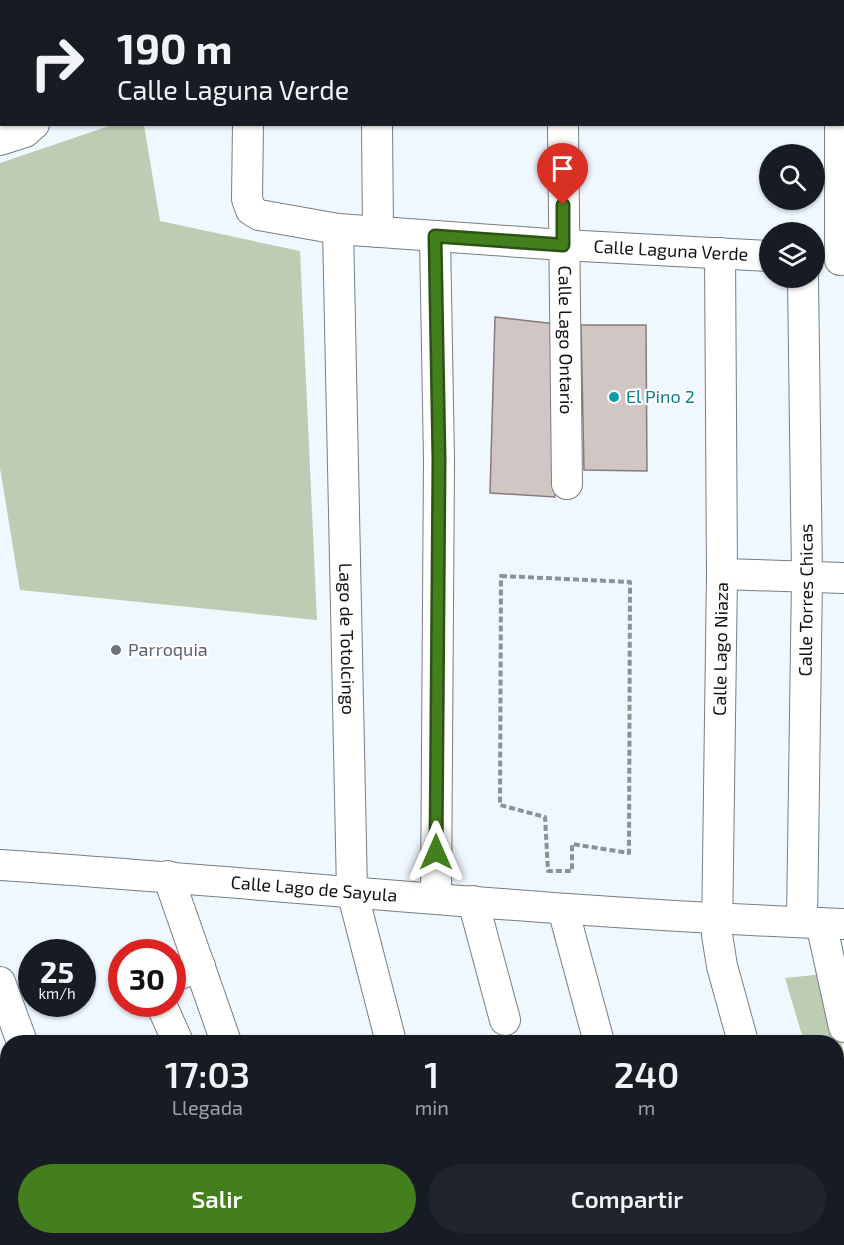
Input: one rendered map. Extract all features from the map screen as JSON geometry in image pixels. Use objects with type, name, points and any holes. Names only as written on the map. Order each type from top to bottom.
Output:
[{"type":"street","points":[[0,140],[25,132],[32,126]]},
{"type":"street","name":"Calle Laguna Verde","points":[[248,126],[247,199],[251,210],[259,214],[338,229],[563,245],[759,255]]},
{"type":"street","points":[[377,126],[378,232]]},
{"type":"street","name":"Calle Lago Ontario","points":[[563,126],[567,484]]},
{"type":"street","points":[[833,260],[840,126]]},
{"type":"street","name":"Lago de Totolcingo","points":[[338,229],[352,891],[389,1035]]},
{"type":"street","points":[[435,236],[439,460],[436,898]]},
{"type":"street","name":"Calle Lago Niaza","points":[[720,253],[722,574],[718,918],[720,958],[741,1035]]},
{"type":"street","name":"Calle Torres Chicas","points":[[803,288],[807,577],[823,923],[844,1027]]},
{"type":"street","points":[[722,574],[844,578]]},
{"type":"street","name":"Calle Lago de Sayula","points":[[0,865],[168,876],[563,909],[823,923]]},
{"type":"street","points":[[168,876],[224,1035]]},
{"type":"street","points":[[473,901],[506,1020]]},
{"type":"street","points":[[563,909],[597,1035]]},
{"type":"street","points":[[186,972],[200,966]]},
{"type":"street","points":[[3,1003],[19,1035]]},
{"type":"street","points":[[167,1017],[175,1035]]},
{"type":"path","points":[[501,576],[630,582],[629,853],[572,844],[572,871],[548,872],[545,817],[500,805],[501,576]]},
{"type":"green space","points":[[109,126],[144,126],[160,221],[300,251],[317,620],[20,590],[0,468],[0,163]]},
{"type":"green space","points":[[824,974],[839,1035],[802,1035],[785,978]]},
{"type":"building","points":[[495,317],[556,324],[555,497],[490,493]]},
{"type":"building","name":"El Pino 2","points":[[581,325],[646,325],[647,471],[584,470]]},
{"type":"place","name":"El Pino 2","points":[[614,397]]},
{"type":"place","name":"Parroquia","points":[[116,650]]},
{"type":"route","points":[[436,852],[439,460],[435,236],[563,245],[563,205]]}]
